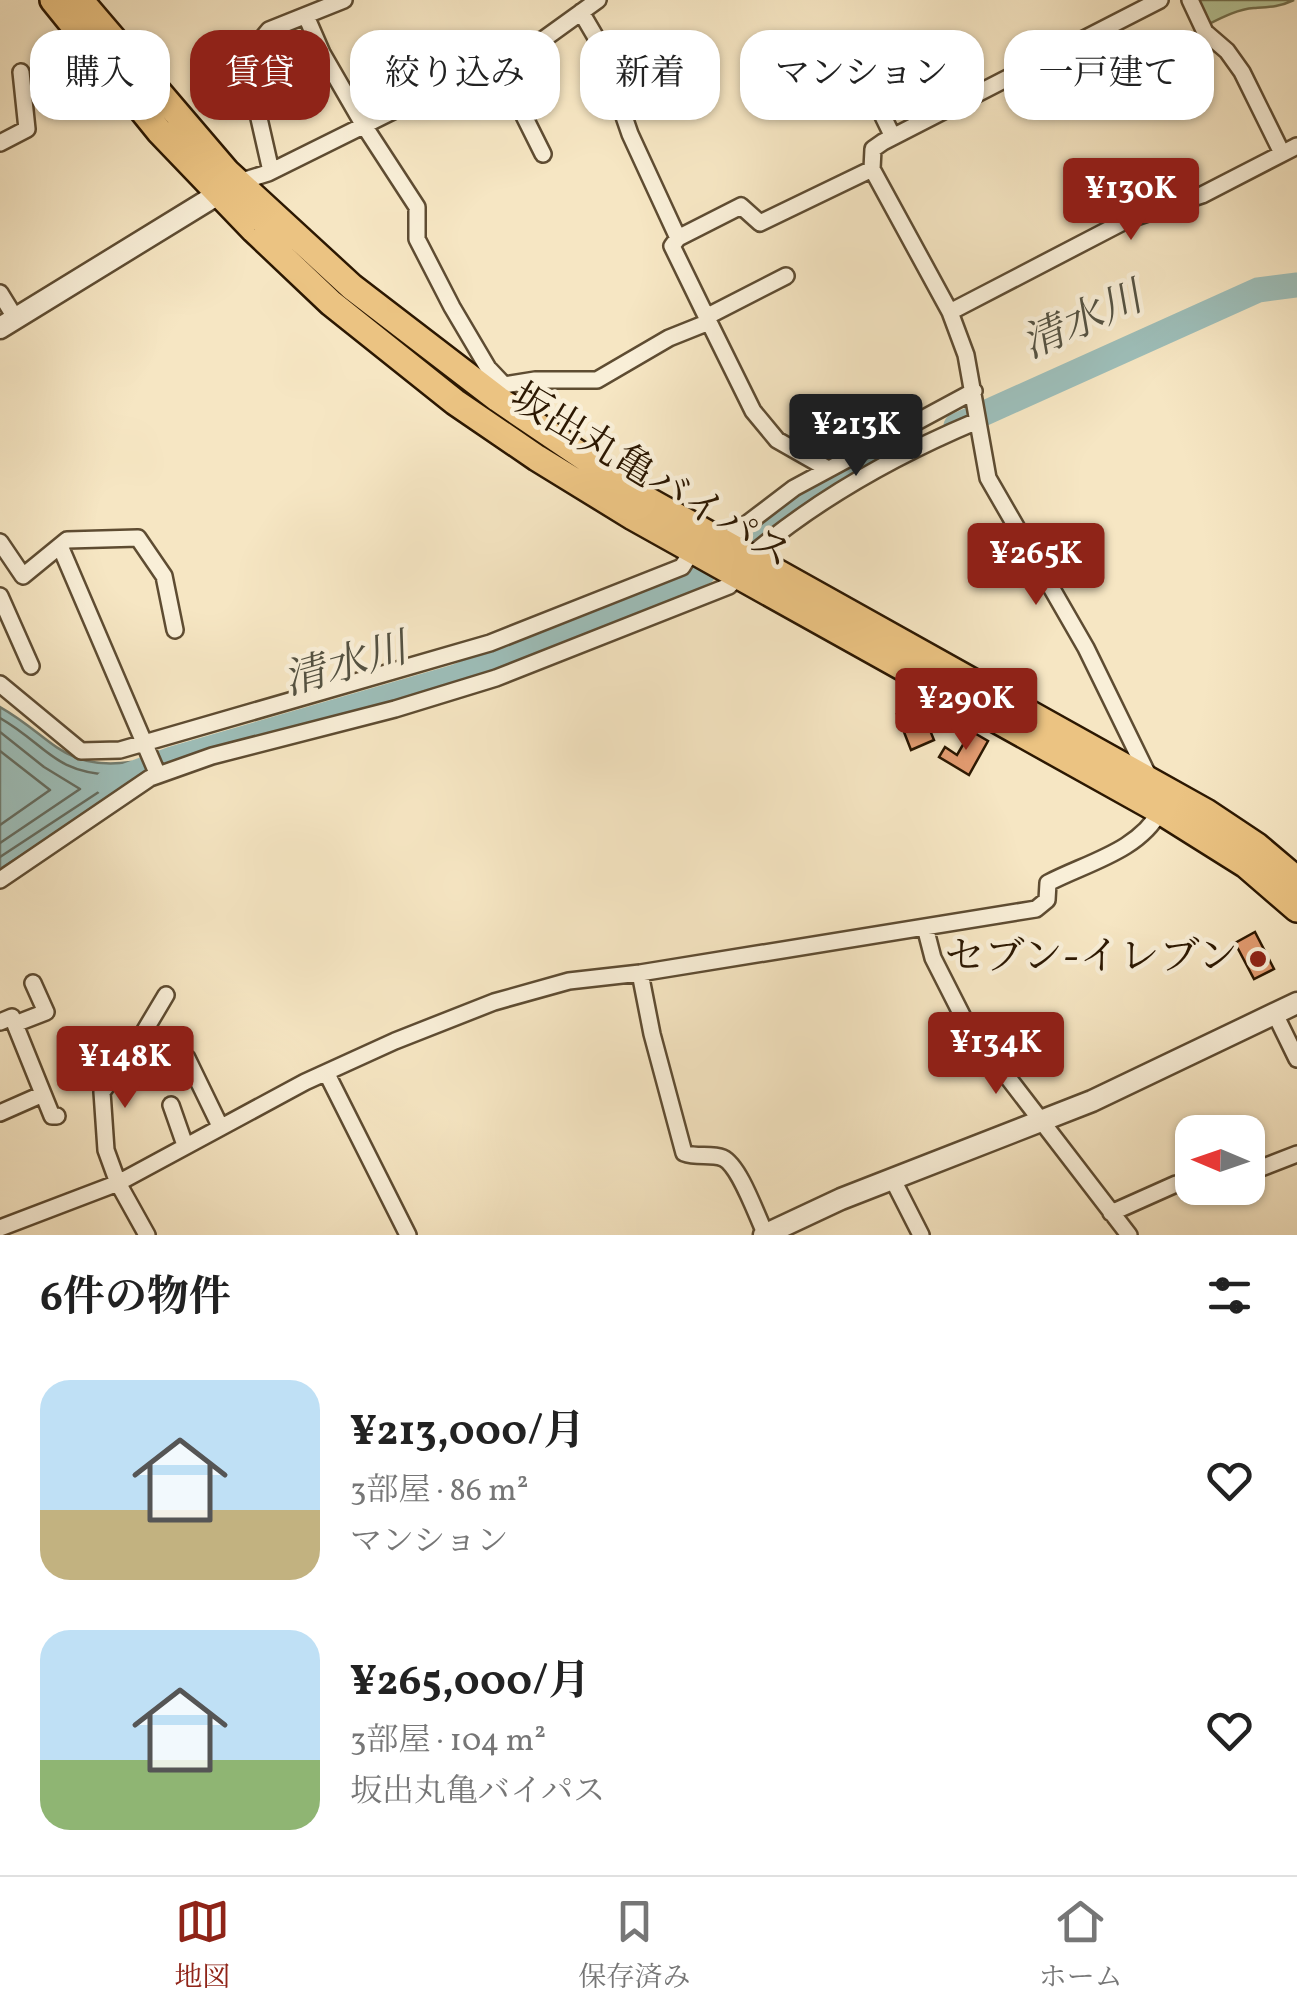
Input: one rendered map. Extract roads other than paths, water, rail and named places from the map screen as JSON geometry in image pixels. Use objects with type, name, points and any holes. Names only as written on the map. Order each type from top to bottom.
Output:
[{"type":"highway","name":"坂出丸亀バイパス","points":[[53,0],[122,88],[228,188],[352,287],[644,498],[723,542],[744,566],[1160,811],[1246,865],[1297,908]]},
{"type":"highway","name":"坂出丸亀バイパス","points":[[80,0],[228,188],[332,302],[482,421],[692,551],[744,566],[1150,780],[1257,846],[1297,880]]},
{"type":"street","points":[[271,172],[253,92],[260,41],[269,30],[344,0]]},
{"type":"street","points":[[556,30],[598,0]]},
{"type":"street","points":[[984,90],[1160,0]]},
{"type":"street","points":[[950,312],[1127,220],[1202,195],[1290,150],[1242,72],[1206,32],[1190,0]]},
{"type":"street","points":[[581,12],[598,42],[630,134],[678,238]]},
{"type":"street","points":[[306,16],[322,53],[363,124],[417,207],[417,239],[500,391]]},
{"type":"street","points":[[0,143],[27,128],[21,72]]},
{"type":"street","points":[[0,293],[8,324],[228,188],[271,172],[373,120]]},
{"type":"street","points":[[526,120],[543,154]]},
{"type":"street","points":[[885,120],[893,137]]},
{"type":"street","points":[[926,120],[873,148],[872,169],[950,312],[966,355],[988,478],[1086,648],[1150,780]]},
{"type":"street","points":[[828,468],[777,440],[753,411],[672,246],[678,238],[741,206],[760,222],[872,169]]},
{"type":"street","points":[[482,421],[500,391],[535,380],[597,380],[786,276]]},
{"type":"street","points":[[723,542],[794,488],[974,391]]},
{"type":"street","points":[[0,880],[158,775],[212,756],[496,678],[728,586],[794,518],[977,420]]},
{"type":"street","points":[[31,666],[0,594],[67,540],[138,538],[164,576],[175,630]]},
{"type":"street","points":[[0,542],[22,576]]},
{"type":"street","points":[[60,546],[158,775]]},
{"type":"street","points":[[0,684],[81,751],[109,751],[490,643],[682,567],[692,551]]},
{"type":"street","points":[[4,1235],[0,1228],[118,1183],[220,1126],[327,1074],[494,1002],[569,981],[1036,909],[1047,900],[1048,883],[1114,853],[1153,824],[1160,811]]},
{"type":"street","points":[[925,927],[933,958],[966,1023],[1129,1235]]},
{"type":"street","points":[[640,973],[684,1153],[696,1158],[724,1158],[734,1166],[765,1235],[841,1199],[1042,1122],[1297,1003]]},
{"type":"street","points":[[33,983],[46,1012],[8,1023],[52,1116],[56,1116]]},
{"type":"street","points":[[145,1234],[118,1183],[106,1150],[102,1092],[135,1047],[166,994]]},
{"type":"street","points":[[1275,1014],[1297,1059]]},
{"type":"street","points":[[180,1064],[187,1058],[220,1126]]},
{"type":"street","points":[[327,1074],[408,1235]]},
{"type":"street","points":[[2,1116],[43,1094]]},
{"type":"street","points":[[171,1105],[185,1145]]},
{"type":"street","points":[[1265,1166],[1297,1154]]},
{"type":"street","points":[[893,1180],[921,1235]]},
{"type":"street","points":[[1111,1213],[1175,1184]]},
{"type":"water","points":[[0,707],[73,756],[108,763],[131,762],[140,781],[0,869]]},
{"type":"waterway","name":"清水川","points":[[956,426],[1258,290],[1297,285]]},
{"type":"waterway","name":"清水川","points":[[751,539],[816,492],[880,462]]},
{"type":"waterway","name":"清水川","points":[[107,783],[172,759],[455,677],[652,599],[704,572]]},
{"type":"place","name":"セブン-イレブン","points":[[1258,959]]}]
